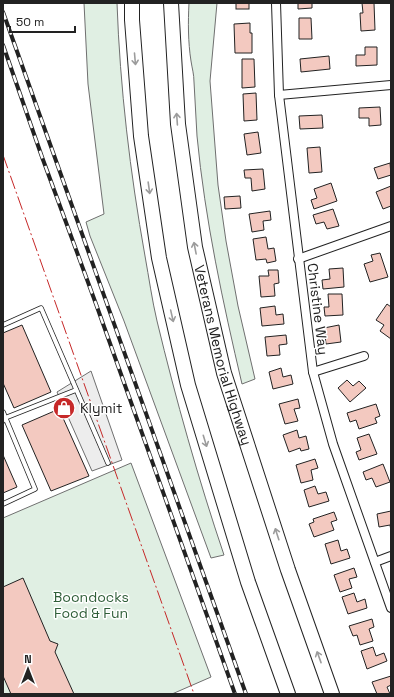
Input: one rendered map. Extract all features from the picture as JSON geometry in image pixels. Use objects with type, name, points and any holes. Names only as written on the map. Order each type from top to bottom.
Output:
[{"type":"highway","points":[[132,3],[141,136],[159,258],[188,385],[248,582],[288,694]]},
{"type":"highway","name":"Veterans Memorial Highway","points":[[172,4],[178,124],[196,254],[224,373],[288,570],[332,694]]},
{"type":"street","name":"Christine Way","points":[[276,3],[279,96],[313,372],[333,444],[391,608]]},
{"type":"street","points":[[279,96],[391,85]]},
{"type":"street","points":[[298,259],[391,226]]},
{"type":"street","points":[[313,372],[364,356]]},
{"type":"street","points":[[375,562],[391,556]]},
{"type":"lane","points":[[3,325],[41,308],[108,463]]},
{"type":"lane","points":[[4,419],[76,390]]},
{"type":"lane","points":[[3,412],[4,419],[35,489],[3,504]]},
{"type":"green space","points":[[84,3],[117,3],[118,35],[126,130],[140,224],[157,321],[188,439],[224,555],[211,558],[86,222],[104,214],[88,84]]},
{"type":"green space","points":[[189,3],[217,3],[210,81],[218,185],[226,241],[238,306],[255,379],[242,384],[210,230],[200,167],[194,76],[189,47]]},
{"type":"green space","name":"Boondocks Food & Fun","points":[[131,463],[211,677],[172,694],[3,694],[3,518]]},
{"type":"shaded area","points":[[91,371],[122,460],[92,471],[57,392]]},
{"type":"building","points":[[236,3],[249,3],[249,9],[236,9]]},
{"type":"building","points":[[298,3],[312,3],[312,8],[298,9]]},
{"type":"building","points":[[362,3],[374,3],[375,30],[361,31],[360,13],[363,13]]},
{"type":"building","points":[[299,18],[311,18],[312,39],[299,39]]},
{"type":"building","points":[[250,23],[250,33],[252,33],[252,53],[235,53],[234,24]]},
{"type":"building","points":[[365,47],[377,47],[377,65],[356,66],[356,55],[365,55]]},
{"type":"building","points":[[329,56],[330,69],[301,72],[300,59]]},
{"type":"building","points":[[242,59],[254,59],[255,87],[242,88]]},
{"type":"building","points":[[256,93],[257,120],[244,121],[243,94]]},
{"type":"building","points":[[380,107],[381,125],[369,126],[369,118],[359,118],[359,108]]},
{"type":"building","points":[[322,115],[323,128],[300,129],[299,116]]},
{"type":"building","points":[[258,132],[261,153],[247,155],[244,134]]},
{"type":"building","points":[[320,147],[322,172],[309,173],[307,148]]},
{"type":"building","points":[[390,163],[391,175],[378,179],[374,168]]},
{"type":"building","points":[[263,169],[265,189],[252,191],[251,178],[245,178],[244,170]]},
{"type":"building","points":[[331,183],[337,201],[314,209],[311,200],[317,198],[314,189]]},
{"type":"building","points":[[391,186],[391,206],[383,209],[376,192]]},
{"type":"building","points":[[240,196],[241,208],[225,209],[224,197]]},
{"type":"building","points":[[333,209],[339,226],[327,229],[324,222],[316,224],[313,215]]},
{"type":"building","points":[[270,211],[271,220],[263,221],[264,230],[252,232],[249,214]]},
{"type":"building","points":[[266,237],[268,249],[274,248],[276,261],[267,263],[266,259],[256,260],[253,239]]},
{"type":"building","points":[[380,253],[388,277],[370,282],[364,264],[373,261],[371,255]]},
{"type":"building","points":[[343,268],[344,287],[323,289],[322,280],[330,279],[329,269]]},
{"type":"building","points":[[268,270],[278,270],[279,283],[274,284],[275,296],[261,297],[259,276],[269,276]]},
{"type":"building","points":[[328,294],[342,294],[343,315],[325,316],[324,307],[329,307]]},
{"type":"building","points":[[387,304],[391,307],[391,339],[380,331],[384,325],[376,320]]},
{"type":"building","points":[[275,306],[276,315],[283,314],[284,324],[262,326],[260,308]]},
{"type":"building","points":[[22,325],[51,392],[14,408],[3,383],[3,333]]},
{"type":"building","points":[[339,325],[341,342],[326,344],[324,328]]},
{"type":"building","points":[[286,335],[287,344],[279,345],[280,355],[267,356],[265,337]]},
{"type":"building","points":[[281,368],[283,377],[291,375],[293,384],[273,389],[269,372]]},
{"type":"building","points":[[347,380],[353,386],[359,381],[366,388],[350,402],[338,388]]},
{"type":"building","points":[[298,399],[300,408],[294,409],[298,421],[285,424],[279,404]]},
{"type":"building","points":[[376,404],[380,416],[375,418],[377,423],[359,429],[356,420],[350,422],[347,413]]},
{"type":"building","points":[[59,409],[89,476],[51,491],[22,425]]},
{"type":"building","points":[[297,430],[299,438],[306,436],[309,449],[301,451],[300,448],[289,452],[283,435]]},
{"type":"building","points":[[369,434],[377,454],[359,460],[356,452],[361,450],[357,438]]},
{"type":"building","points":[[3,455],[17,487],[3,493]]},
{"type":"building","points":[[315,459],[318,468],[311,470],[313,480],[301,483],[296,465]]},
{"type":"building","points":[[383,464],[390,482],[376,487],[372,478],[366,480],[363,472]]},
{"type":"building","points":[[315,486],[318,494],[326,492],[329,501],[309,507],[304,490]]},
{"type":"building","points":[[391,511],[391,531],[390,525],[379,527],[377,514]]},
{"type":"building","points":[[334,512],[337,520],[331,522],[334,530],[314,537],[309,524],[314,522],[313,519]]},
{"type":"building","points":[[338,540],[341,551],[347,549],[350,558],[331,564],[325,544]]},
{"type":"building","points":[[354,568],[357,577],[349,579],[352,588],[340,592],[334,575]]},
{"type":"building","points":[[23,578],[50,641],[58,644],[55,652],[74,694],[11,694],[3,676],[3,587]]},
{"type":"building","points":[[354,593],[357,602],[365,599],[367,608],[348,614],[342,597]]},
{"type":"building","points":[[372,619],[374,627],[369,629],[373,641],[360,645],[357,635],[353,636],[349,626]]},
{"type":"building","points":[[373,647],[376,656],[384,653],[387,661],[367,669],[361,651]]},
{"type":"building","points":[[391,676],[391,685],[387,687],[390,694],[377,694],[372,682]]},
{"type":"railway","points":[[3,12],[246,694]]},
{"type":"railway","points":[[3,45],[235,694]]},
{"type":"power","points":[[3,155],[194,694]]},
{"type":"place","name":"Klymit","points":[[64,408]]}]
